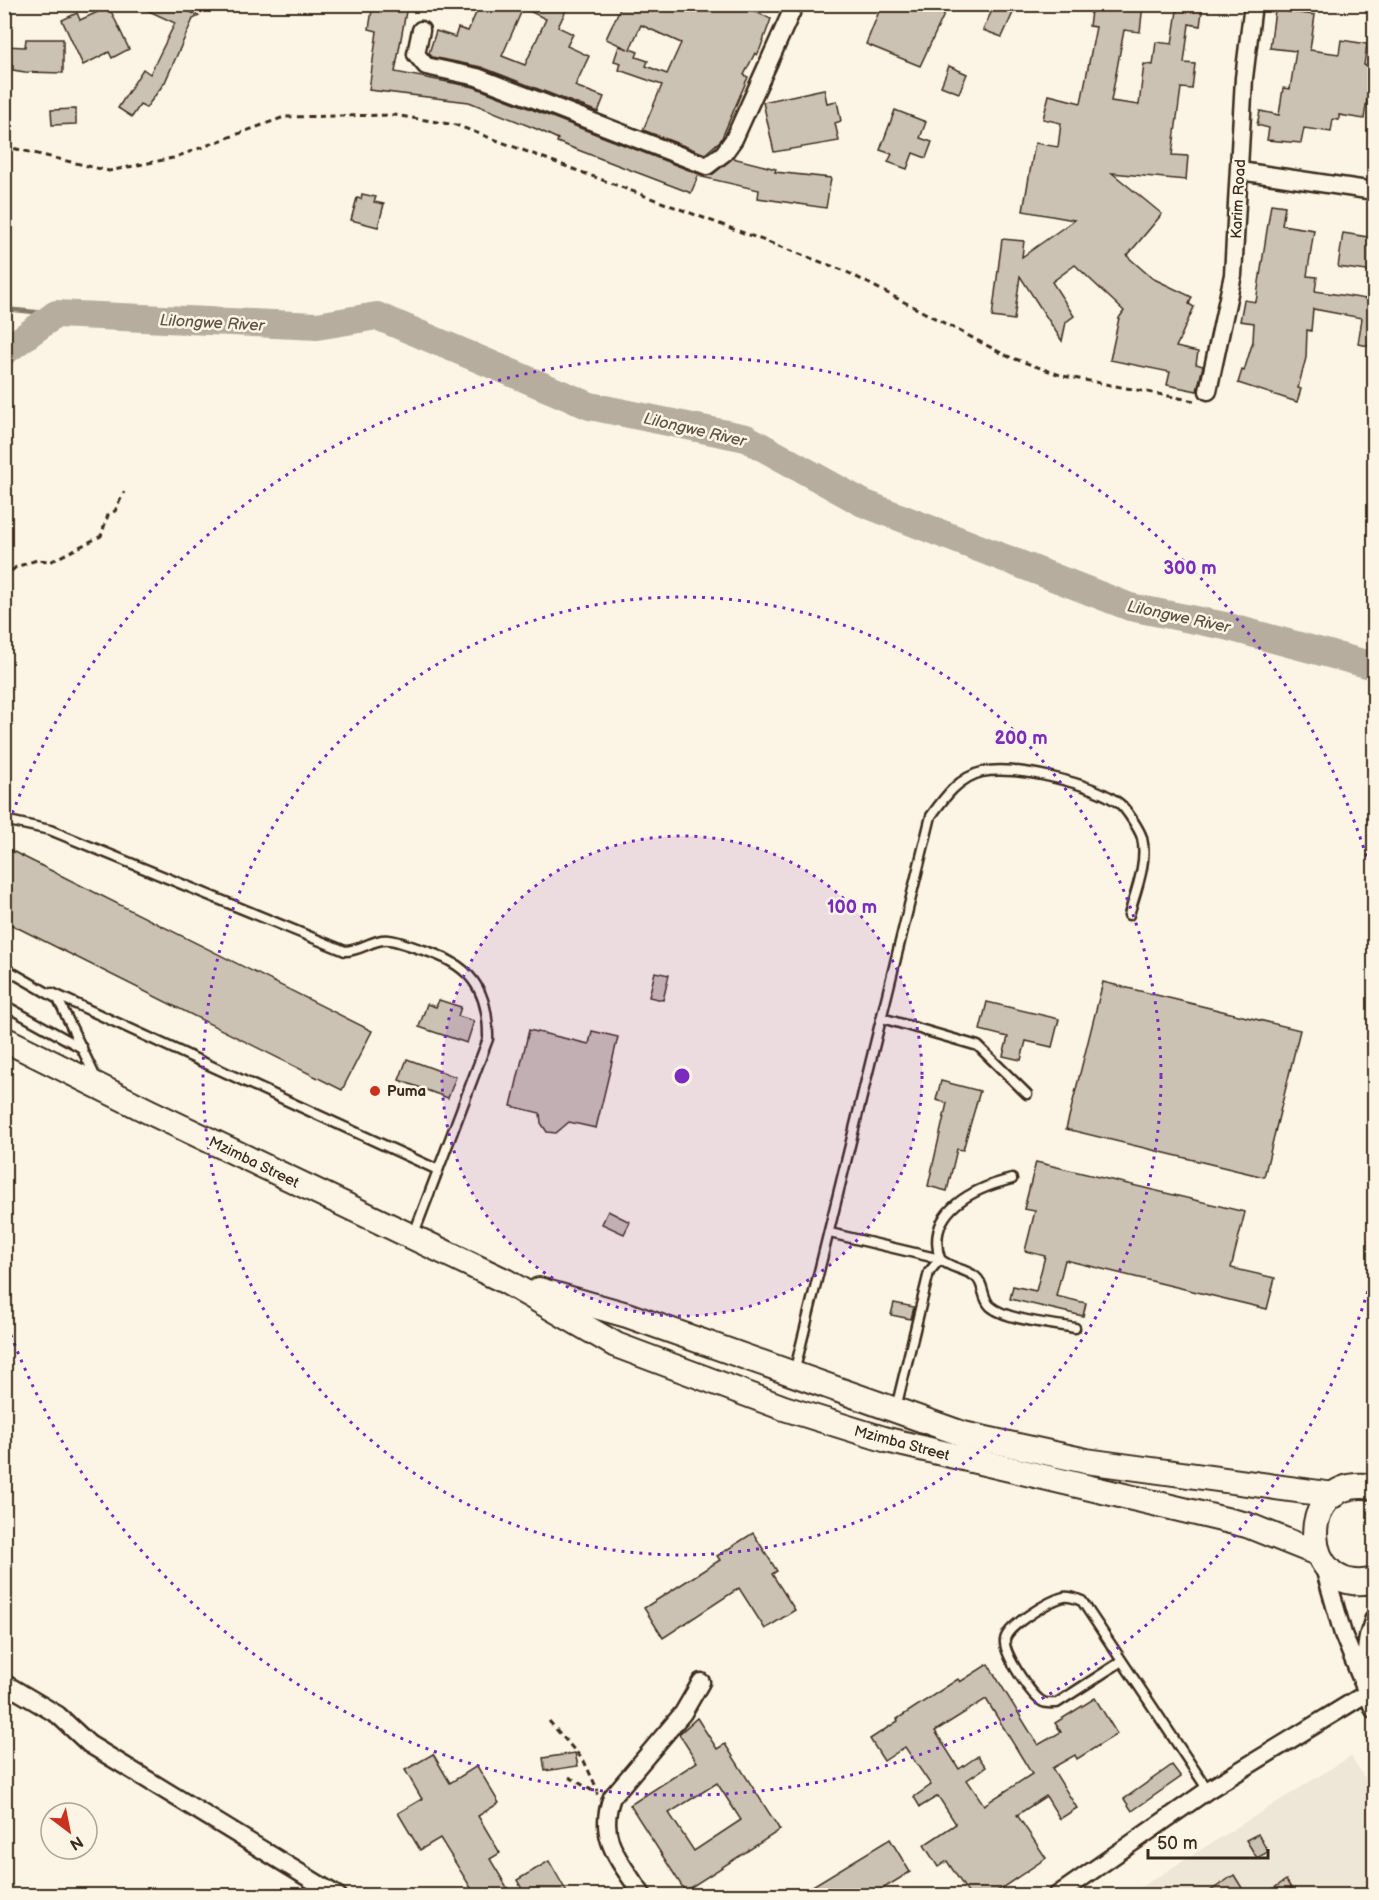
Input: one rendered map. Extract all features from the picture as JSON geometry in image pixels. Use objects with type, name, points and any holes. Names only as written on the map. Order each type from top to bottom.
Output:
[{"type":"street","points":[[421,30],[416,54],[426,66],[477,77],[706,166],[724,153],[734,139],[795,4]]},
{"type":"street","name":"Karim Road","points":[[1208,391],[1233,275],[1244,78],[1254,4]]},
{"type":"street","points":[[1240,171],[1374,191]]},
{"type":"street","name":"Mzimba Street","points":[[4,1039],[505,1281],[616,1345],[784,1408],[887,1440],[1247,1525],[1320,1557],[1330,1570],[1349,1580],[1374,1580]]},
{"type":"street","name":"Mzimba Street","points":[[505,1281],[627,1315],[793,1376],[963,1434],[1086,1461],[1334,1495]]},
{"type":"street","points":[[1374,1487],[1354,1486],[1334,1495],[1326,1502],[1316,1521],[1314,1532],[1343,1634],[1374,1710]]},
{"type":"street","points":[[1364,1687],[1368,1636],[1374,1618]]},
{"type":"street","points":[[643,1896],[612,1848],[604,1801],[612,1797],[683,1713],[701,1682]]},
{"type":"street","points":[[4,1683],[58,1715],[89,1744],[338,1896]]},
{"type":"street","points":[[1056,1896],[1208,1790],[1364,1687]]},
{"type":"lane","points":[[793,1376],[931,816],[952,788],[981,772],[1028,771],[1074,783],[1120,804],[1142,838],[1141,871],[1129,915]]},
{"type":"lane","points":[[4,820],[50,830],[345,951],[356,951],[376,941],[388,939],[436,954],[459,965],[474,980],[484,998],[489,1018],[488,1039],[413,1237]]},
{"type":"lane","points":[[4,968],[52,993],[438,1170]]},
{"type":"lane","points":[[52,993],[63,1006],[100,1087]]},
{"type":"lane","points":[[4,1005],[82,1048]]},
{"type":"lane","points":[[882,1018],[978,1046],[1026,1094]]},
{"type":"lane","points":[[940,1259],[936,1246],[938,1230],[947,1214],[961,1200],[984,1186],[1012,1179]]},
{"type":"lane","points":[[830,1233],[940,1259],[949,1266],[974,1275],[982,1284],[984,1297],[991,1306],[1002,1313],[1075,1328]]},
{"type":"lane","points":[[895,1411],[929,1272],[940,1259]]},
{"type":"lane","points":[[1122,1661],[1057,1703],[1045,1704],[1035,1697],[1005,1650],[1005,1637],[1012,1627],[1067,1596],[1082,1601],[1122,1661],[1208,1790]]},
{"type":"path","points":[[4,146],[110,171],[173,158],[284,117],[394,115],[456,124],[845,271],[1007,356],[1063,376],[1195,401],[1208,391]]},
{"type":"path","points":[[4,578],[16,567],[37,560],[52,561],[101,536],[108,515],[116,511],[124,492]]},
{"type":"path","points":[[549,1721],[584,1761],[604,1801]]},
{"type":"path","points":[[569,1777],[604,1801]]},
{"type":"shaded area","points":[[1351,1756],[1374,1792],[1374,1895],[1127,1896]]},
{"type":"building","points":[[134,4],[173,4],[199,16],[193,19],[165,82],[146,108],[140,105],[132,117],[118,108],[143,69],[150,74],[175,23]]},
{"type":"building","points":[[373,4],[407,6],[395,72],[474,87],[704,176],[713,174],[733,158],[776,169],[775,172],[831,178],[826,208],[758,198],[759,190],[698,176],[691,193],[557,142],[558,139],[539,130],[469,102],[369,90],[377,31],[369,29]]},
{"type":"building","points":[[480,4],[569,4],[558,27],[573,34],[567,46],[589,56],[575,86],[604,97],[598,112],[481,67],[432,57],[429,53],[436,31],[455,37],[458,28],[468,31]],"holes":[[[523,8],[546,19],[525,65],[502,56]]]},
{"type":"building","points":[[622,4],[739,4],[771,19],[760,49],[757,55],[755,53],[744,75],[748,77],[721,140],[705,154],[643,130],[662,85],[619,70],[621,63],[614,61],[619,46],[628,49],[606,39]],"holes":[[[641,25],[681,43],[667,74],[646,66],[648,61],[636,57],[638,52],[630,49]]]},
{"type":"building","points":[[882,4],[949,4],[920,66],[866,44]]},
{"type":"building","points":[[995,4],[1017,4],[1002,37],[983,30]]},
{"type":"building","points":[[1092,4],[1143,4],[1140,32],[1124,30],[1111,101],[1139,105],[1144,64],[1153,65],[1156,42],[1172,44],[1178,4],[1203,4],[1200,26],[1189,24],[1184,63],[1195,64],[1192,89],[1181,88],[1172,155],[1188,156],[1186,180],[1112,173],[1162,214],[1127,256],[1152,278],[1192,297],[1189,304],[1194,307],[1176,347],[1198,352],[1196,364],[1203,366],[1197,391],[1167,385],[1170,372],[1110,360],[1119,318],[1124,311],[1075,265],[1052,282],[1074,316],[1066,322],[1062,341],[1020,276],[1014,320],[992,317],[1002,239],[1024,241],[1022,257],[1074,220],[1023,211],[1035,143],[1058,147],[1061,123],[1043,119],[1049,95],[1081,103],[1096,27],[1089,26]]},
{"type":"building","points":[[109,7],[129,49],[112,58],[109,52],[83,65],[62,20],[77,13],[80,20]]},
{"type":"building","points":[[1275,10],[1315,15],[1310,50],[1339,54],[1341,40],[1367,44],[1364,65],[1372,66],[1364,119],[1339,115],[1339,120],[1333,119],[1331,132],[1304,128],[1301,143],[1267,140],[1269,128],[1257,125],[1260,111],[1279,115],[1283,88],[1290,89],[1296,51],[1270,48]]},
{"type":"building","points":[[26,39],[63,39],[63,73],[25,72],[13,70],[13,66],[4,66],[4,46],[25,47]]},
{"type":"building","points":[[949,66],[967,74],[959,93],[941,86]]},
{"type":"building","points":[[824,89],[827,103],[837,101],[841,121],[835,123],[839,141],[774,152],[763,102]]},
{"type":"building","points":[[76,109],[76,124],[52,125],[51,110]]},
{"type":"building","points":[[895,110],[926,122],[920,138],[932,142],[926,158],[913,153],[907,169],[888,162],[892,154],[880,150]]},
{"type":"building","points":[[362,194],[376,197],[374,202],[384,204],[378,227],[351,220],[357,198],[361,199]]},
{"type":"building","points":[[1271,204],[1285,206],[1282,225],[1314,230],[1307,276],[1317,277],[1315,291],[1366,299],[1368,288],[1374,288],[1374,347],[1358,344],[1362,318],[1313,309],[1311,331],[1307,330],[1306,358],[1298,388],[1301,389],[1297,402],[1238,383],[1253,341],[1254,323],[1240,321],[1244,300],[1256,302]]},
{"type":"building","points":[[1343,233],[1374,238],[1374,272],[1338,267]]},
{"type":"building","points":[[4,847],[372,1031],[342,1090],[4,921]]},
{"type":"building","points":[[655,972],[669,975],[663,1000],[649,997]]},
{"type":"building","points":[[1103,982],[1300,1030],[1264,1177],[1066,1129]]},
{"type":"building","points":[[439,1000],[461,1007],[458,1016],[474,1021],[467,1043],[419,1027],[427,1004],[436,1007]]},
{"type":"building","points":[[987,1002],[1059,1019],[1052,1047],[1026,1041],[1021,1060],[1003,1056],[1008,1037],[980,1030]]},
{"type":"building","points":[[529,1030],[589,1044],[592,1031],[618,1037],[596,1128],[569,1122],[556,1133],[547,1132],[541,1123],[540,1113],[511,1106]]},
{"type":"building","points":[[407,1059],[456,1077],[448,1098],[399,1080]]},
{"type":"building","points":[[941,1081],[980,1091],[963,1150],[957,1149],[947,1191],[928,1186],[947,1103],[936,1100]]},
{"type":"building","points":[[1036,1162],[1245,1212],[1231,1268],[1275,1278],[1267,1309],[1065,1260],[1056,1296],[1086,1303],[1083,1316],[1010,1299],[1013,1286],[1036,1291],[1045,1256],[1025,1251],[1035,1211],[1024,1209]]},
{"type":"building","points":[[608,1211],[630,1222],[624,1234],[602,1224]]},
{"type":"building","points":[[894,1303],[914,1307],[911,1319],[891,1315]]},
{"type":"building","points":[[753,1533],[777,1571],[772,1574],[795,1610],[765,1629],[739,1588],[663,1638],[644,1608],[720,1560],[717,1556]]},
{"type":"building","points":[[988,1664],[1038,1745],[1061,1732],[1055,1723],[1095,1698],[1117,1734],[1077,1759],[1075,1755],[1052,1768],[1077,1808],[1060,1819],[1046,1796],[1017,1815],[1046,1858],[990,1896],[970,1896],[947,1861],[938,1867],[924,1845],[956,1824],[938,1796],[920,1807],[914,1797],[931,1785],[905,1747],[884,1761],[870,1739],[958,1679],[960,1682]],"holes":[[[986,1699],[1032,1774],[984,1805],[967,1780],[986,1767],[978,1756],[959,1769],[935,1731]]]},
{"type":"building","points":[[697,1718],[717,1749],[725,1744],[780,1830],[685,1891],[630,1805],[697,1762],[679,1734]],"holes":[[[717,1783],[741,1820],[694,1851],[669,1813]]]},
{"type":"building","points":[[575,1753],[578,1766],[545,1771],[543,1758]]},
{"type":"building","points":[[433,1754],[450,1783],[477,1766],[499,1803],[478,1816],[500,1853],[490,1859],[508,1889],[497,1896],[476,1896],[440,1838],[420,1850],[398,1813],[422,1799],[405,1770]]},
{"type":"building","points":[[1172,1765],[1181,1777],[1132,1811],[1124,1799]]},
{"type":"building","points":[[1258,1834],[1268,1852],[1257,1858],[1246,1840]]},
{"type":"building","points":[[890,1839],[910,1872],[871,1896],[796,1896]]},
{"type":"building","points":[[549,1861],[569,1896],[526,1896],[517,1880]]},
{"type":"building","points":[[1234,1875],[1247,1896],[1203,1896]]},
{"type":"building","points":[[1286,1880],[1296,1896],[1262,1896]]},
{"type":"waterway","points":[[4,309],[56,314]]},
{"type":"waterway","name":"Lilongwe River","points":[[4,352],[56,314],[317,326],[377,316],[590,406],[746,438],[863,503],[1130,607],[1225,626],[1374,666]]},
{"type":"place","name":"Puma","points":[[375,1091]]}]
